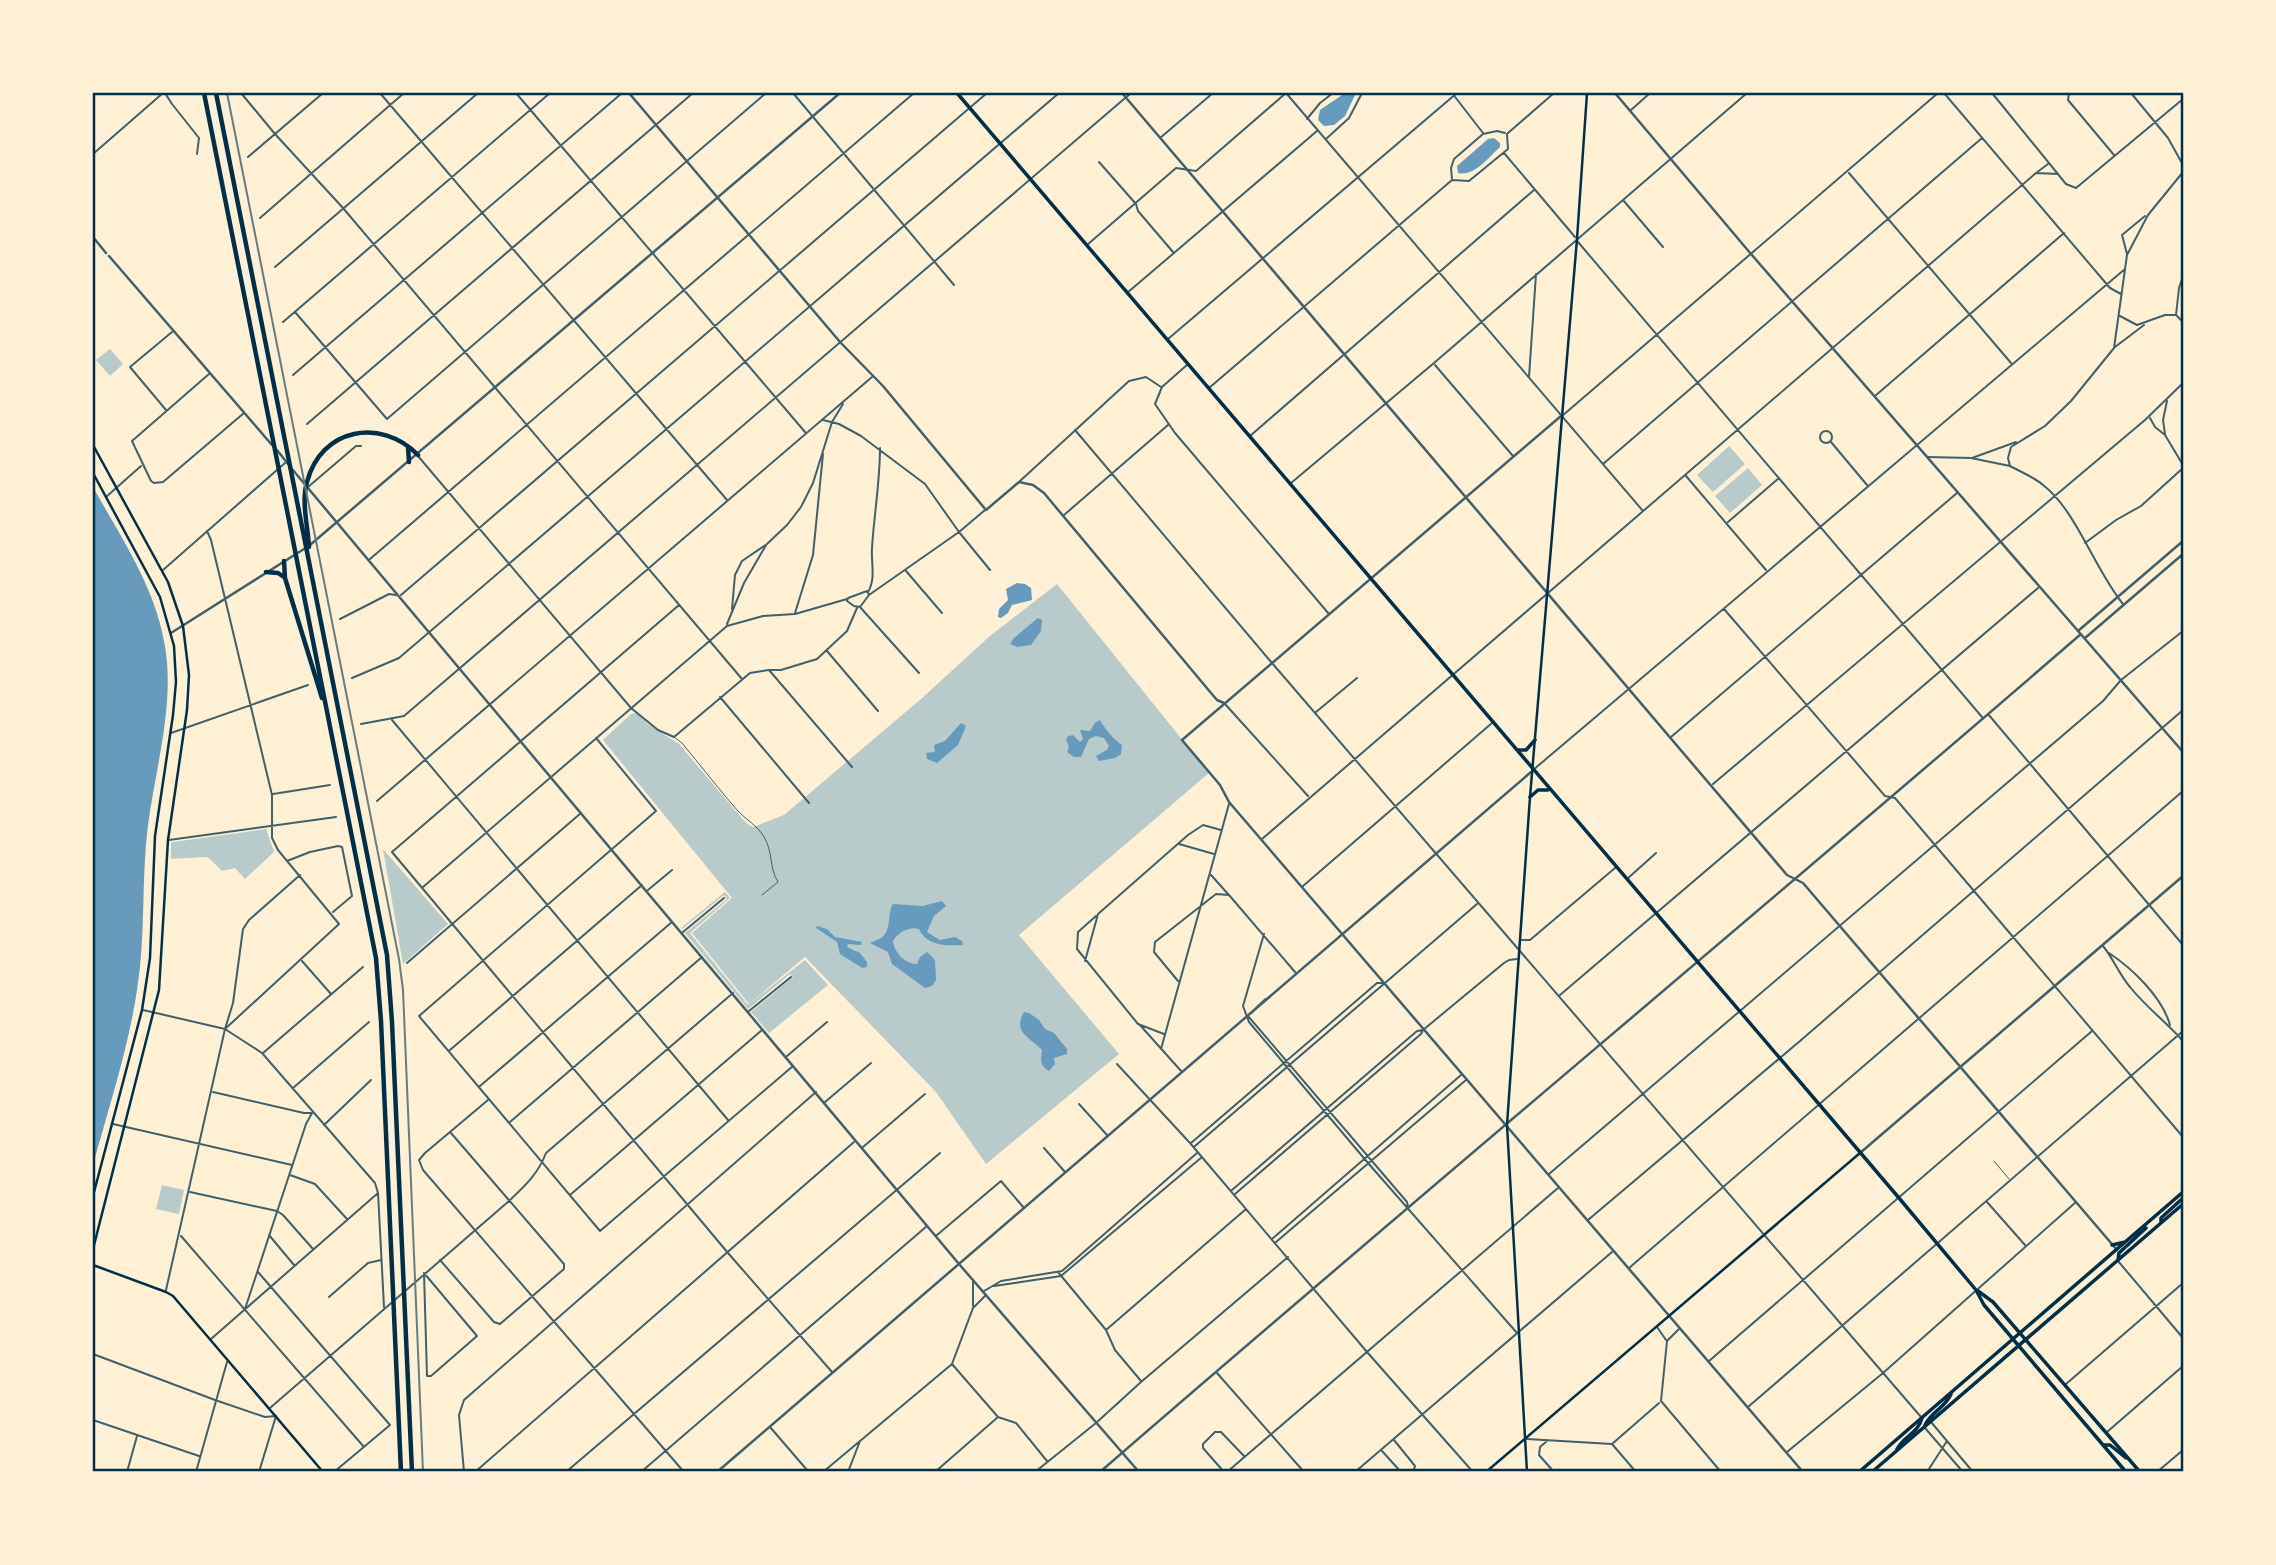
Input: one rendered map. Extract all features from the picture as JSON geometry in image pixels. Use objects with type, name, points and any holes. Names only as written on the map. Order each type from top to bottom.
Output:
[{"type":"highway","points":[[204,93],[377,966],[401,1472]]},
{"type":"highway","points":[[216,93],[387,955],[412,1472]]},
{"type":"highway","points":[[310,565],[305,489],[317,460],[336,442],[362,432],[387,434],[406,444],[418,455]]},
{"type":"highway","points":[[406,444],[410,454],[409,463]]},
{"type":"highway","points":[[284,561],[285,578],[330,721]]},
{"type":"highway","points":[[265,572],[278,573],[285,578]]},
{"type":"main road","points":[[957,93],[1899,1198],[1976,1290],[1984,1305],[2126,1472]]},
{"type":"main road","points":[[1527,1472],[1507,1125],[1530,797],[1587,93]]},
{"type":"main road","points":[[93,445],[162,570],[174,598],[183,626],[189,675],[168,840],[162,965],[154,1013],[93,1249]]},
{"type":"main road","points":[[93,473],[160,597],[171,632],[176,682],[155,836],[150,958],[142,1010],[93,1196]]},
{"type":"main road","points":[[1515,750],[1526,750],[1535,740]]},
{"type":"main road","points":[[1530,797],[1538,790],[1550,790]]},
{"type":"main road","points":[[1486,1472],[1860,1153]]},
{"type":"main road","points":[[1860,1472],[2183,1195]]},
{"type":"main road","points":[[2161,1223],[2161,1218],[2183,1195]]},
{"type":"main road","points":[[1872,1472],[2183,1204]]},
{"type":"main road","points":[[2118,1260],[2119,1253],[2143,1232],[2151,1221]]},
{"type":"main road","points":[[2112,1245],[2130,1239]]},
{"type":"main road","points":[[93,1265],[166,1292],[178,1301],[323,1472]]},
{"type":"main road","points":[[1976,1290],[1993,1302],[2140,1472]]},
{"type":"main road","points":[[1924,1427],[1930,1416],[1949,1400],[1952,1392]]},
{"type":"main road","points":[[1896,1451],[1900,1443],[1919,1426],[1922,1418]]},
{"type":"main road","points":[[2103,1445],[2108,1444],[2131,1461]]},
{"type":"street","points":[[93,154],[164,93],[199,138],[197,154]]},
{"type":"street","points":[[242,93],[275,134],[374,244],[742,679]]},
{"type":"street","points":[[248,157],[323,93]]},
{"type":"street","points":[[380,93],[727,501]]},
{"type":"street","points":[[260,218],[404,93]]},
{"type":"street","points":[[275,267],[478,93]]},
{"type":"street","points":[[516,93],[806,433]]},
{"type":"street","points":[[283,322],[551,93]]},
{"type":"street","points":[[293,375],[622,93]]},
{"type":"street","points":[[629,93],[840,342],[883,386],[986,510]]},
{"type":"street","points":[[307,424],[692,93]]},
{"type":"street","points":[[295,312],[387,419],[766,93]]},
{"type":"street","points":[[793,93],[954,285]]},
{"type":"street","points":[[171,632],[317,541],[840,93]]},
{"type":"street","points":[[369,560],[914,93]]},
{"type":"street","points":[[400,596],[987,93]]},
{"type":"street","points":[[352,678],[394,662],[1059,93]]},
{"type":"street","points":[[1122,93],[1787,875],[1803,883],[1840,925],[2117,1250]]},
{"type":"street","points":[[361,724],[404,716],[1131,93]]},
{"type":"street","points":[[1160,139],[1213,93]]},
{"type":"street","points":[[1086,246],[1176,168],[1196,171],[1286,93],[1643,512]]},
{"type":"street","points":[[1307,118],[1333,93]]},
{"type":"street","points":[[1325,139],[1349,118],[1362,93]]},
{"type":"street","points":[[1167,340],[1457,93]]},
{"type":"street","points":[[1507,134],[1554,93]]},
{"type":"street","points":[[1615,93],[2183,752]]},
{"type":"street","points":[[1630,110],[1650,93]]},
{"type":"street","points":[[1290,484],[1747,93]]},
{"type":"street","points":[[1803,1472],[1229,802],[1220,785],[1182,740],[1938,93]]},
{"type":"street","points":[[1944,93],[2107,284],[2121,294]]},
{"type":"street","points":[[1992,93],[2068,186],[2076,188],[2183,99]]},
{"type":"street","points":[[2069,93],[2068,100],[2115,156]]},
{"type":"street","points":[[2131,93],[2156,122],[2183,164]]},
{"type":"street","points":[[1453,94],[1483,134]]},
{"type":"street","points":[[1126,293],[1317,131]]},
{"type":"street","points":[[1452,180],[1451,167],[1454,159],[1483,134],[1497,131],[1507,134]]},
{"type":"street","points":[[1209,389],[1452,180],[1469,181],[1504,153],[1508,149],[1507,134]]},
{"type":"street","points":[[1603,464],[1982,138]]},
{"type":"street","points":[[1504,153],[1577,239],[1580,247],[1983,718]]},
{"type":"street","points":[[1099,162],[1136,204],[1138,211],[1173,253]]},
{"type":"street","points":[[1261,839],[2048,163]]},
{"type":"street","points":[[1847,171],[2012,363]]},
{"type":"street","points":[[2114,348],[2127,255],[2148,215],[2183,172]]},
{"type":"street","points":[[2036,173],[2058,174]]},
{"type":"street","points":[[1250,437],[1534,190]]},
{"type":"street","points":[[1622,200],[1663,247]]},
{"type":"street","points":[[2127,255],[2122,235],[2148,215]]},
{"type":"street","points":[[1874,396],[2064,233]]},
{"type":"street","points":[[93,237],[461,668],[959,1264],[1139,1472]]},
{"type":"street","points":[[716,1472],[1263,1005],[1296,972],[1516,784],[2125,269]]},
{"type":"street","points":[[1529,378],[1536,274]]},
{"type":"street","points":[[2176,315],[2183,276]]},
{"type":"street","points":[[1971,458],[2020,440],[2045,426],[2071,401],[2114,348],[2144,324],[2165,315],[2176,315],[2183,322]]},
{"type":"street","points":[[2120,316],[2133,324],[2144,324]]},
{"type":"street","points":[[167,411],[130,367],[173,331]]},
{"type":"street","points":[[1434,363],[1514,457]]},
{"type":"street","points":[[1188,364],[1162,387],[1154,404],[1329,615]]},
{"type":"street","points":[[210,373],[132,441],[150,481],[163,482],[244,413]]},
{"type":"street","points":[[377,802],[872,377]]},
{"type":"street","points":[[422,887],[727,626],[763,616],[795,614],[869,593],[959,532],[986,510],[1129,381],[1146,377],[1162,387]]},
{"type":"street","points":[[1711,786],[2001,542],[2167,400],[2183,383]]},
{"type":"street","points":[[732,609],[735,575],[741,561],[787,526],[801,508],[813,481],[832,422],[846,400]]},
{"type":"street","points":[[2084,544],[2116,520],[2141,506],[2183,467],[2165,435],[2163,420],[2167,400]]},
{"type":"street","points":[[2148,416],[2155,427],[2165,435]]},
{"type":"street","points":[[822,419],[880,448],[925,484],[990,570]]},
{"type":"street","points":[[1063,516],[1169,424]]},
{"type":"street","points":[[1075,430],[1922,1418]]},
{"type":"street","points":[[2010,466],[2008,452],[2020,440]]},
{"type":"street","points":[[1831,442],[1868,486]]},
{"type":"street","points":[[308,488],[356,446],[361,446]]},
{"type":"street","points":[[418,455],[631,708],[658,730],[674,737],[750,673],[806,664],[827,651],[847,631],[869,593],[872,581],[871,563],[880,486],[880,448]]},
{"type":"street","points":[[795,614],[813,555],[823,449]]},
{"type":"street","points":[[1926,457],[1971,458],[2010,466],[2043,485],[2064,507],[2084,544],[2124,605]]},
{"type":"street","points":[[162,570],[286,462]]},
{"type":"street","points":[[106,498],[142,466]]},
{"type":"street","points":[[1686,476],[1767,571]]},
{"type":"street","points":[[1727,523],[1779,478]]},
{"type":"street","points":[[813,481],[820,480]]},
{"type":"street","points":[[1019,482],[1033,485],[1044,494],[1217,700],[1224,703],[1309,796]]},
{"type":"street","points":[[1670,738],[1958,493]]},
{"type":"street","points":[[207,531],[272,794],[272,838],[339,924],[225,1029]]},
{"type":"street","points":[[1100,1472],[1987,715],[2183,541]]},
{"type":"street","points":[[727,626],[744,583],[766,544]]},
{"type":"street","points":[[2085,638],[2183,554]]},
{"type":"street","points":[[2179,558],[2183,562]]},
{"type":"street","points":[[905,570],[942,613]]},
{"type":"street","points":[[1559,996],[2039,587]]},
{"type":"street","points":[[340,619],[389,594],[400,596]]},
{"type":"street","points":[[847,599],[848,603],[859,607],[919,673]]},
{"type":"street","points":[[679,605],[392,852],[767,1299],[833,1373]]},
{"type":"street","points":[[1724,608],[1885,796],[1895,798],[1975,890],[2183,1137]]},
{"type":"street","points":[[1549,1174],[2103,701],[2122,680],[2183,631]]},
{"type":"street","points":[[827,651],[878,711]]},
{"type":"street","points":[[769,670],[852,767]]},
{"type":"street","points":[[1315,713],[1357,678]]},
{"type":"street","points":[[170,734],[308,685]]},
{"type":"street","points":[[720,697],[808,803]]},
{"type":"street","points":[[1587,1220],[2070,810],[2183,710]]},
{"type":"street","points":[[1987,715],[2183,945]]},
{"type":"street","points":[[392,719],[728,1120]]},
{"type":"street","points":[[1302,887],[1492,723]]},
{"type":"street","points":[[596,738],[656,811],[419,1016],[600,1231],[793,1065]]},
{"type":"street","points":[[272,794],[330,785]]},
{"type":"street","points":[[1629,1268],[2183,791]]},
{"type":"street","points":[[1161,1049],[1229,802]]},
{"type":"street","points":[[407,963],[582,813]]},
{"type":"street","points":[[168,840],[271,828],[335,817]]},
{"type":"street","points":[[1182,1072],[1085,961],[1077,949],[1078,932],[1203,825],[1221,830]]},
{"type":"street","points":[[1178,844],[1214,854]]},
{"type":"street","points":[[288,861],[310,852],[342,847],[352,896],[332,913]]},
{"type":"street","points":[[1626,879],[1656,853]]},
{"type":"street","points":[[1520,940],[1528,941],[1615,867]]},
{"type":"street","points":[[647,890],[672,870]]},
{"type":"street","points":[[1210,874],[1296,972]]},
{"type":"street","points":[[166,1292],[233,1003],[243,929],[248,920],[300,875]]},
{"type":"street","points":[[1860,1153],[2183,876]]},
{"type":"street","points":[[449,1051],[642,885]]},
{"type":"street","points":[[1180,982],[1154,952],[1155,942],[1216,894],[1229,895]]},
{"type":"street","points":[[682,933],[724,898]]},
{"type":"street","points":[[1194,1147],[1478,903]]},
{"type":"street","points":[[1085,961],[1098,914]]},
{"type":"street","points":[[479,1087],[673,921]]},
{"type":"street","points":[[1264,934],[1243,1006],[1369,1155],[1407,1202],[1408,1207]]},
{"type":"street","points":[[2102,945],[2121,976],[2139,998],[2183,1041]]},
{"type":"street","points":[[2108,953],[2146,985],[2161,1006],[2170,1026]]},
{"type":"street","points":[[509,1123],[702,957]]},
{"type":"street","points":[[301,960],[331,994]]},
{"type":"street","points":[[1234,1195],[1490,974],[1508,960],[1518,960]]},
{"type":"street","points":[[262,1054],[363,967]]},
{"type":"street","points":[[748,1012],[791,977]]},
{"type":"street","points":[[1191,1143],[1377,983],[1383,983]]},
{"type":"street","points":[[269,1408],[534,1177],[543,1164],[545,1153],[733,993]]},
{"type":"street","points":[[142,1010],[225,1029],[262,1054],[375,1182],[379,1193],[385,1308]]},
{"type":"street","points":[[1249,1015],[1249,1022],[1283,1063],[1518,1334]]},
{"type":"street","points":[[292,1089],[369,1021]]},
{"type":"street","points":[[786,1057],[827,1022]]},
{"type":"street","points":[[1139,1024],[1165,1034]]},
{"type":"street","points":[[569,1196],[763,1029]]},
{"type":"street","points":[[1231,1191],[1417,1031],[1423,1030]]},
{"type":"street","points":[[1709,1362],[2092,1031]]},
{"type":"street","points":[[1748,1407],[2183,1031]]},
{"type":"street","points":[[824,1102],[871,1063]]},
{"type":"street","points":[[1117,1064],[1191,1143],[1472,1472]]},
{"type":"street","points":[[1272,1239],[1462,1074]]},
{"type":"street","points":[[1275,1243],[1466,1079]]},
{"type":"street","points":[[324,1126],[371,1080]]},
{"type":"street","points":[[212,1091],[312,1113]]},
{"type":"street","points":[[464,1472],[458,1415],[464,1400],[816,1092]]},
{"type":"street","points":[[862,1147],[925,1094]]},
{"type":"street","points":[[489,1099],[419,1160],[423,1170],[684,1472]]},
{"type":"street","points":[[1079,1104],[1108,1136]]},
{"type":"street","points":[[245,1309],[312,1113]]},
{"type":"street","points":[[112,1124],[293,1165]]},
{"type":"street","points":[[440,1260],[494,1322],[500,1324],[564,1269],[564,1264],[450,1132]]},
{"type":"street","points":[[475,1472],[856,1140]]},
{"type":"street","points":[[1044,1148],[1065,1172]]},
{"type":"street","points":[[823,1472],[952,1364],[973,1308],[993,1286],[1001,1281],[1058,1272],[1198,1152]]},
{"type":"street","points":[[566,1472],[940,1153]]},
{"type":"street","points":[[993,1286],[1061,1276],[1202,1157]]},
{"type":"street","points":[[289,1175],[311,1181],[348,1220]]},
{"type":"street","points":[[936,1236],[1001,1181],[1024,1208]]},
{"type":"street","points":[[1245,1457],[1221,1432],[1215,1432],[1203,1444],[1203,1448],[1225,1472],[1245,1457],[1511,1230],[1559,1186]]},
{"type":"street","points":[[189,1192],[277,1211],[313,1250]]},
{"type":"street","points":[[211,1339],[379,1193]]},
{"type":"street","points":[[1319,1199],[1322,1202]]},
{"type":"street","points":[[1987,1201],[2025,1246]]},
{"type":"street","points":[[1786,1453],[1883,1373],[2076,1202]]},
{"type":"street","points":[[1106,1330],[1246,1209]]},
{"type":"street","points":[[641,1472],[927,1226]]},
{"type":"street","points":[[180,1234],[364,1447]]},
{"type":"street","points":[[269,1235],[295,1266]]},
{"type":"street","points":[[1355,1472],[1614,1251]]},
{"type":"street","points":[[1035,1472],[1096,1423],[1287,1258]]},
{"type":"street","points":[[329,1297],[368,1263],[381,1260]]},
{"type":"street","points":[[2118,1260],[2183,1338]]},
{"type":"street","points":[[257,1272],[390,1425],[334,1472]]},
{"type":"street","points":[[1058,1272],[1106,1330],[1115,1350],[1141,1382]]},
{"type":"street","points":[[424,1273],[477,1336],[431,1376],[427,1376],[424,1273]]},
{"type":"street","points":[[973,1280],[973,1308]]},
{"type":"street","points":[[2066,1385],[2183,1283]]},
{"type":"street","points":[[1526,1438],[1612,1444],[1661,1402],[1667,1341],[1657,1326]]},
{"type":"street","points":[[1667,1341],[1680,1328]]},
{"type":"street","points":[[93,1354],[215,1400],[265,1417],[275,1416],[259,1472]]},
{"type":"street","points":[[196,1472],[228,1360]]},
{"type":"street","points":[[952,1364],[998,1417],[1016,1423],[1048,1461]]},
{"type":"street","points":[[2106,1433],[2183,1366]]},
{"type":"street","points":[[1216,1371],[1304,1472]]},
{"type":"street","points":[[1661,1402],[1721,1472]]},
{"type":"street","points":[[935,1472],[998,1417]]},
{"type":"street","points":[[93,1420],[200,1456]]},
{"type":"street","points":[[1930,1422],[1973,1472]]},
{"type":"street","points":[[770,1427],[806,1471],[814,1472]]},
{"type":"street","points":[[1924,1427],[1964,1472]]},
{"type":"street","points":[[127,1472],[137,1435]]},
{"type":"street","points":[[1394,1439],[1415,1466],[1413,1472]]},
{"type":"street","points":[[848,1472],[860,1440]]},
{"type":"street","points":[[1548,1440],[1541,1447],[1539,1454],[1554,1472]]},
{"type":"street","points":[[1927,1472],[1947,1441]]},
{"type":"street","points":[[1612,1444],[1636,1472]]},
{"type":"street","points":[[1381,1450],[1401,1472]]},
{"type":"street","points":[[2157,1472],[2183,1450]]},
{"type":"lane","points":[[674,737],[766,839],[772,858],[772,872],[778,882],[762,895]]},
{"type":"lane","points":[[1994,1161],[2011,1180]]},
{"type":"shaded area","points":[[110,349],[123,364],[110,376],[96,360]]},
{"type":"shaded area","points":[[1729,446],[1745,464],[1713,492],[1697,475]]},
{"type":"shaded area","points":[[1748,468],[1762,485],[1730,513],[1715,496]]},
{"type":"shaded area","points":[[1057,584],[1209,773],[1019,935],[1119,1054],[986,1164],[936,1092],[805,957],[749,1004],[692,933],[732,898],[603,740],[631,714],[637,713],[648,724],[679,744],[746,823],[753,827],[784,815],[921,699],[991,635]]},
{"type":"shaded area","points":[[266,829],[274,852],[245,879],[235,868],[222,871],[208,857],[171,859],[173,842]]},
{"type":"shaded area","points":[[383,849],[448,924],[403,964]]},
{"type":"shaded area","points":[[725,892],[730,898],[690,933],[748,1005],[805,960],[828,985],[769,1033],[751,1012],[793,977],[790,974],[748,1009],[685,933],[727,899],[724,895],[681,928]]},
{"type":"shaded area","points":[[162,1185],[184,1190],[179,1214],[156,1209]]},
{"type":"water","points":[[1345,93],[1356,93],[1345,116],[1334,125],[1324,126],[1318,120],[1320,110]]},
{"type":"water","points":[[1494,138],[1500,143],[1500,147],[1486,161],[1470,172],[1458,173],[1457,166],[1488,139]]},
{"type":"water","points":[[93,487],[135,561],[152,600],[164,641],[168,687],[164,733],[148,825],[142,949],[137,990],[124,1055],[93,1165]]},
{"type":"water","points":[[1017,583],[1031,588],[1032,600],[1012,605],[1008,613],[998,617],[999,609],[1008,600],[1006,589]]},
{"type":"water","points":[[1038,618],[1042,620],[1041,631],[1031,645],[1017,647],[1010,644],[1014,638]]},
{"type":"water","points":[[1100,720],[1122,745],[1121,754],[1099,761],[1096,756],[1109,746],[1104,738],[1096,736],[1089,739],[1081,757],[1074,757],[1067,752],[1068,736],[1073,735],[1080,742],[1083,739],[1080,730],[1090,731]]},
{"type":"water","points":[[961,723],[966,726],[958,745],[937,763],[927,759],[926,753],[935,752],[934,745],[945,741]]},
{"type":"water","points":[[942,901],[946,906],[934,916],[927,932],[940,940],[955,937],[962,941],[963,945],[932,942],[916,928],[904,930],[893,941],[898,953],[908,962],[917,964],[920,957],[927,952],[935,960],[936,980],[932,986],[925,988],[892,964],[888,952],[870,943],[884,935],[893,904],[923,906]]},
{"type":"water","points":[[816,928],[827,929],[835,937],[862,942],[861,945],[848,944],[847,947],[860,953],[867,962],[867,967],[862,968],[840,954],[837,942]]},
{"type":"water","points":[[1024,1012],[1039,1020],[1067,1049],[1067,1054],[1054,1058],[1055,1064],[1049,1071],[1042,1064],[1042,1050],[1022,1030],[1020,1025]]},
{"type":"railway","points":[[227,93],[399,959],[403,990],[423,1472]]}]
